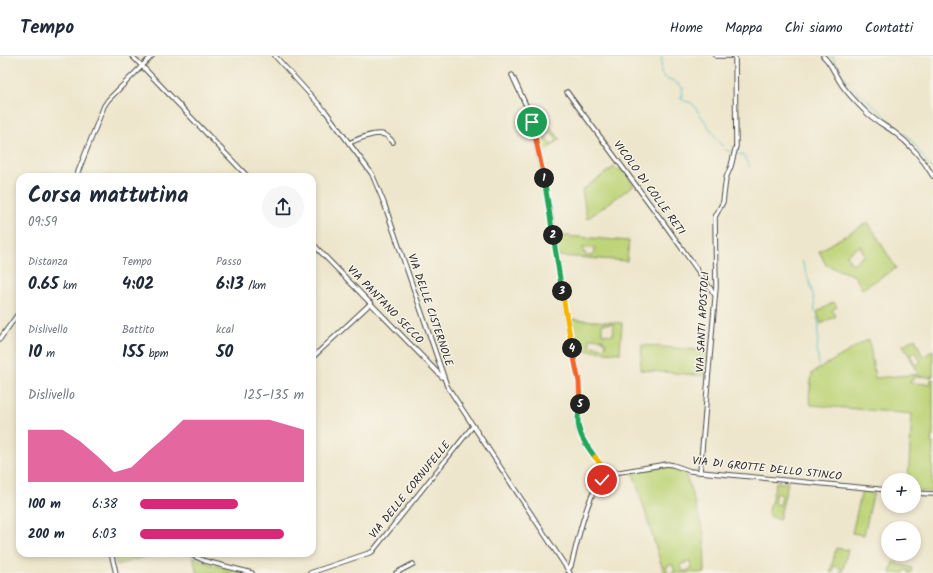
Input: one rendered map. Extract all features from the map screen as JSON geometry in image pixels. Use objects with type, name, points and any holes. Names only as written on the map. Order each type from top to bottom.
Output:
[{"type":"street","points":[[132,56],[244,173]]},
{"type":"street","points":[[78,173],[104,106],[108,100],[152,56]]},
{"type":"street","name":"VIA DELLE CISTERNOLE","points":[[275,56],[326,112],[372,174],[384,203],[447,386],[569,572]]},
{"type":"street","points":[[716,56],[730,56]]},
{"type":"street","name":"VIA SANTI APOSTOLI","points":[[700,472],[715,295],[715,217],[723,202],[726,178],[736,146],[735,56]]},
{"type":"street","points":[[823,56],[830,63],[842,86],[863,109],[873,119],[908,144],[933,176]]},
{"type":"street","points":[[512,75],[530,114],[550,212],[565,312],[579,382],[578,428],[585,443],[608,474],[602,480],[585,510],[569,572]]},
{"type":"street","name":"VICOLO DI COLLE RETI","points":[[567,92],[715,295]]},
{"type":"street","points":[[349,143],[368,136],[382,135],[386,135],[393,142]]},
{"type":"street","name":"VIA PANTANO SECCO","points":[[316,247],[444,379]]},
{"type":"street","points":[[316,354],[371,303]]},
{"type":"street","points":[[0,340],[16,317]]},
{"type":"street","name":"VIA DELLE CORNUFELLE","points":[[310,573],[372,552],[473,426]]},
{"type":"street","name":"VIA DI GROTTE DELLO STINCO","points":[[608,474],[667,464],[690,471],[881,489]]},
{"type":"street","points":[[921,493],[933,494]]},
{"type":"street","points":[[112,557],[116,573]]},
{"type":"street","points":[[197,557],[252,573]]},
{"type":"street","points":[[396,573],[413,564]]},
{"type":"green space","points":[[548,126],[560,139],[541,154],[536,135]],"holes":[[[553,133],[557,141],[551,145],[546,138],[546,135]]]},
{"type":"green space","points":[[614,167],[617,170],[622,169],[634,185],[587,219],[582,190]]},
{"type":"green space","points":[[868,222],[896,268],[862,289],[855,276],[826,265],[819,251]],"holes":[[[860,246],[865,255],[852,264],[846,255]]]},
{"type":"green space","points":[[555,235],[629,241],[627,261],[559,256]],"holes":[[[583,248],[594,248],[593,256],[585,255],[585,252],[583,252]]]},
{"type":"green space","points":[[834,302],[837,307],[832,310],[836,316],[821,324],[817,312]]},
{"type":"green space","points":[[572,319],[622,323],[620,353],[575,350],[569,322],[572,321]],"holes":[[[602,324],[614,324],[613,335],[602,334]],[[590,338],[603,339],[603,341],[606,342],[605,348],[590,346]]]},
{"type":"green space","points":[[915,338],[923,357],[933,350],[933,376],[914,376],[913,380],[910,380],[910,383],[930,384],[931,379],[933,379],[933,436],[931,442],[933,443],[932,492],[921,491],[921,473],[908,473],[912,414],[811,405],[809,397],[812,373],[869,339],[875,378],[919,374],[903,345]],"holes":[[[915,352],[921,362],[916,365],[910,355]]]},
{"type":"green space","points":[[642,345],[709,351],[708,362],[706,362],[708,366],[707,376],[640,370]]},
{"type":"green space","points":[[658,467],[678,468],[683,471],[688,481],[704,534],[705,573],[671,573],[675,571],[672,564],[666,567],[668,573],[665,573],[633,472]],"holes":[[[689,561],[692,568],[684,572],[680,565]]]},
{"type":"green space","points":[[776,482],[788,483],[779,520],[768,515]],"holes":[[[776,493],[782,495],[780,505],[774,503]]]},
{"type":"green space","points":[[862,490],[874,491],[864,535],[852,533]]},
{"type":"green space","points":[[836,548],[848,550],[842,573],[840,573],[841,568],[834,566],[833,573],[830,573]]},
{"type":"green space","points":[[114,557],[143,557],[117,565]]},
{"type":"green space","points":[[193,557],[209,564],[246,573],[197,573]]},
{"type":"green space","points":[[893,562],[912,568],[911,573],[908,573],[909,571],[905,570],[904,573],[890,573]]},
{"type":"waterway","points":[[662,56],[661,73],[664,77],[674,81],[683,88],[682,100],[692,103],[725,150],[733,152]]},
{"type":"waterway","points":[[832,56],[842,75],[894,126],[911,139],[927,163],[933,169]]},
{"type":"waterway","points":[[738,154],[743,155],[750,167]]},
{"type":"waterway","points":[[802,261],[809,280],[815,305],[815,312]]},
{"type":"waterway","points":[[817,317],[819,325],[817,351],[819,365]]},
{"type":"route","points":[[532,122],[550,212],[565,312],[579,382],[580,407],[578,428],[585,443],[608,474],[602,480]]}]
